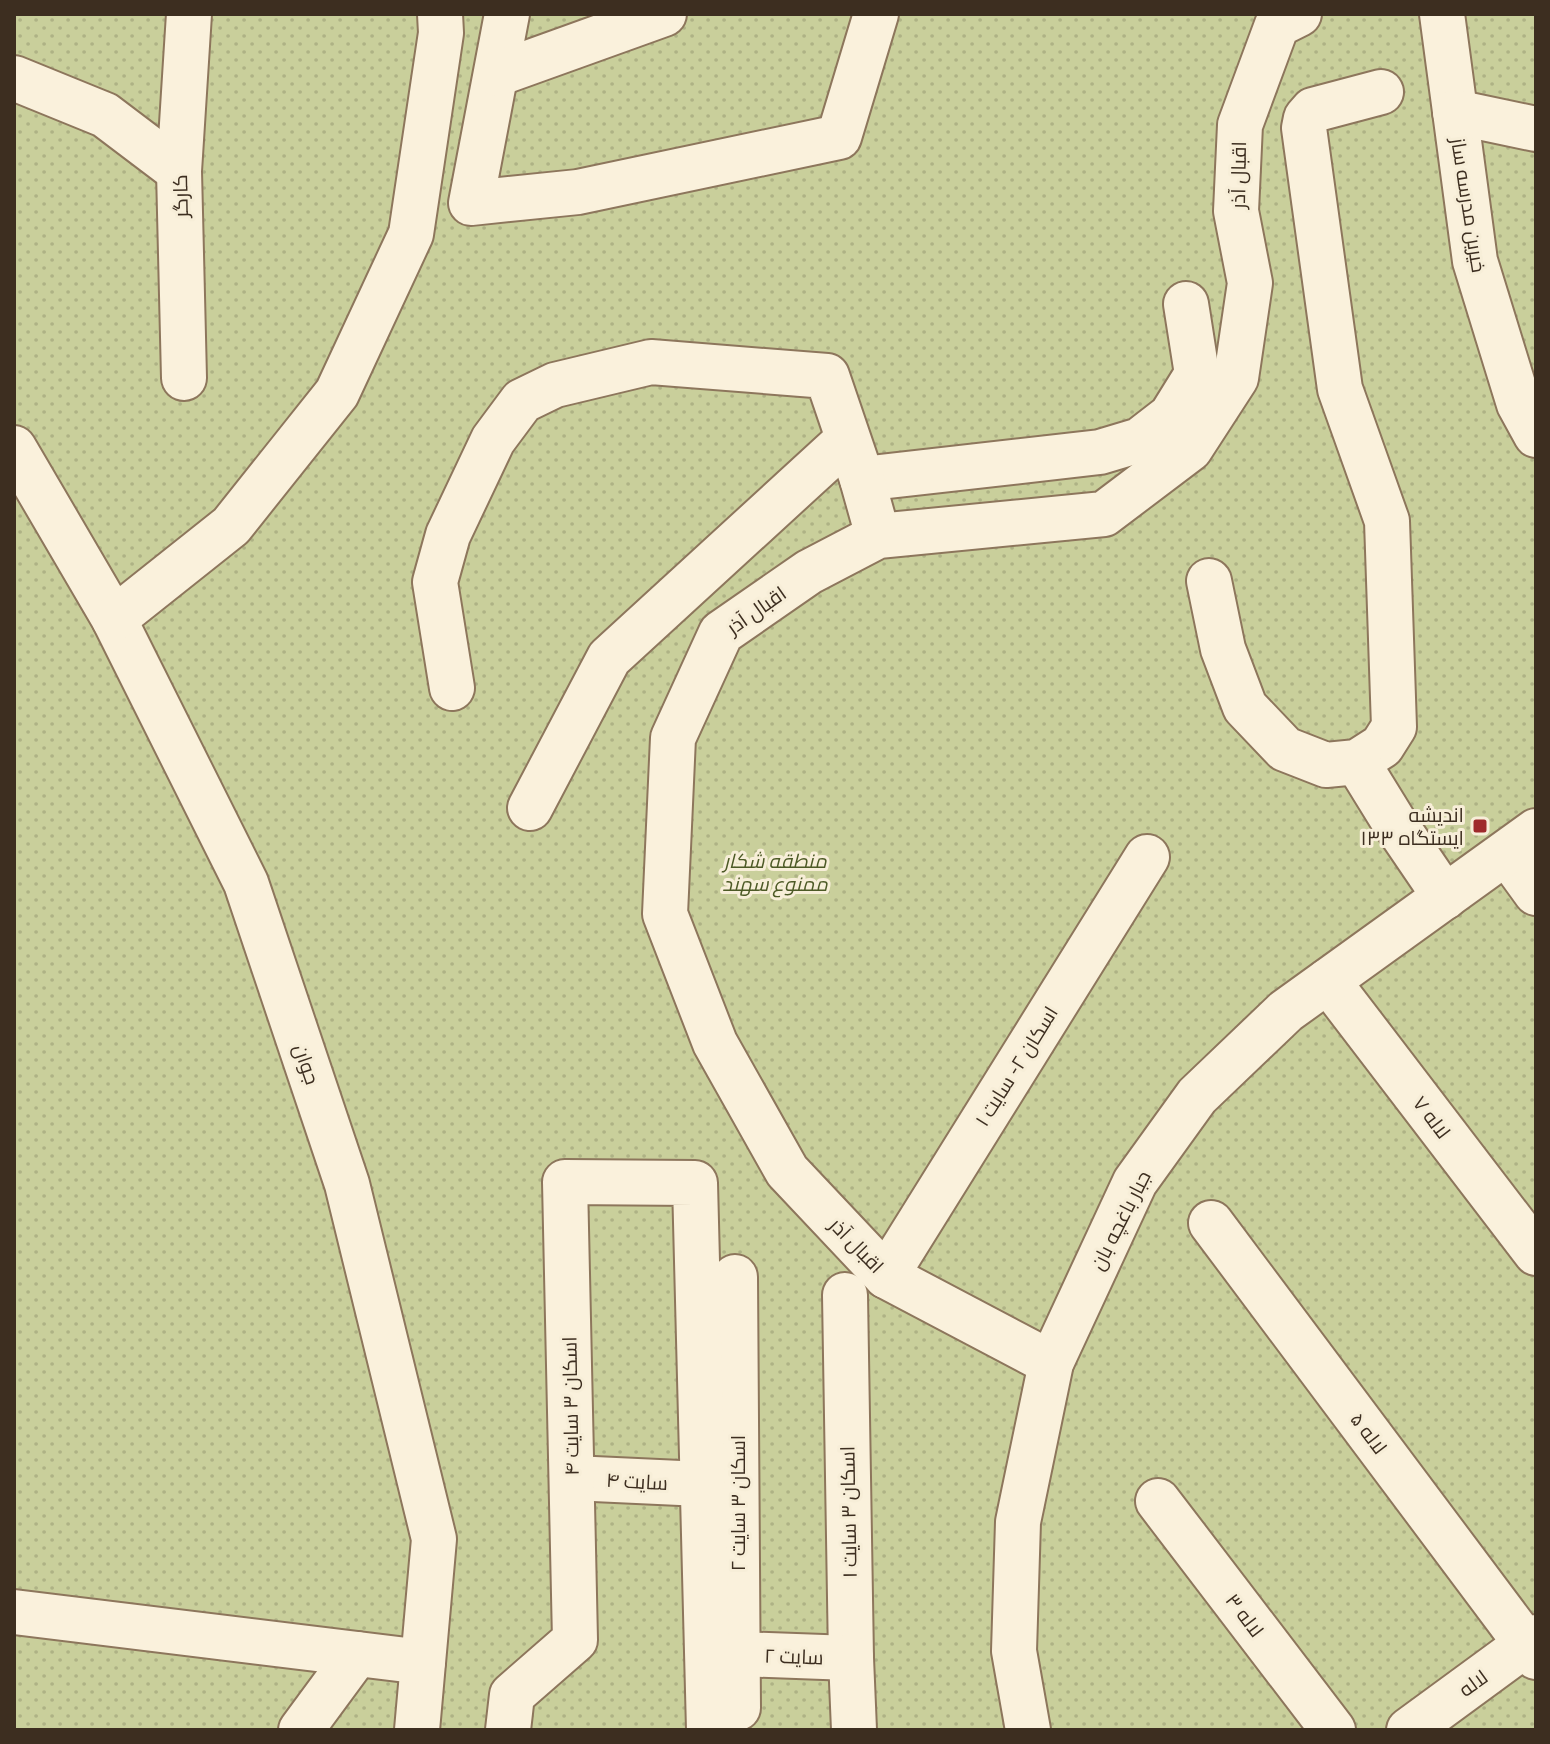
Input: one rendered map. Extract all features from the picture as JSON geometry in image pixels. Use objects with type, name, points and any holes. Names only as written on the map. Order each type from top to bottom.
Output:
[{"type":"street","name":"کارگر","points":[[184,378],[179,171],[189,14]]},
{"type":"street","points":[[114,619],[231,526],[337,393],[411,234],[441,33],[440,14]]},
{"type":"street","points":[[507,14],[471,203],[578,192],[839,137],[876,14]]},
{"type":"street","points":[[497,74],[664,14]]},
{"type":"street","name":"اقبال آذر","points":[[1051,1363],[886,1276],[787,1171],[715,1043],[665,914],[673,738],[721,633],[809,572],[878,536],[986,523],[1104,514],[1190,449],[1236,378],[1250,283],[1236,211],[1240,125],[1277,25],[1299,14]]},
{"type":"street","name":"خیرین مدرسه ساز","points":[[1442,14],[1475,261],[1530,414]]},
{"type":"street","points":[[14,78],[105,115],[179,171]]},
{"type":"street","points":[[1209,581],[1223,649],[1245,707],[1285,749],[1326,765],[1357,762],[1382,746],[1394,727],[1387,521],[1340,389],[1304,128],[1306,118],[1313,110],[1381,92]]},
{"type":"street","points":[[1455,112],[1536,129]]},
{"type":"street","points":[[530,808],[609,658],[855,459],[1100,452],[1140,440],[1171,416],[1197,374],[1186,304]]},
{"type":"street","points":[[452,688],[435,582],[448,535],[493,440],[522,401],[555,385],[651,362],[827,376],[878,536]]},
{"type":"street","name":"جوان","points":[[14,448],[114,619],[246,883],[347,1184],[434,1539],[417,1730]]},
{"type":"street","points":[[1357,762],[1445,897]]},
{"type":"street","points":[[1522,842],[1536,893]]},
{"type":"street","name":"جبار باغچه بان","points":[[1028,1730],[1014,1651],[1018,1522],[1051,1363],[1135,1182],[1197,1096],[1286,1011],[1522,842]]},
{"type":"street","name":"اسکان ۲- سایت ۱","points":[[886,1276],[1147,857]]},
{"type":"street","name":"لاله ۷","points":[[1328,981],[1536,1253]]},
{"type":"street","name":"اسکان ۳ سایت ۴","points":[[508,1730],[512,1695],[575,1640],[565,1182],[695,1183],[702,1484]]},
{"type":"street","name":"لاله ۵","points":[[1211,1223],[1533,1646]]},
{"type":"street","name":"اسکان ۳ سایت ۲","points":[[735,1277],[738,1730]]},
{"type":"street","name":"اسکان ۳ سایت ۱","points":[[845,1295],[854,1730]]},
{"type":"street","name":"سایت ۴","points":[[572,1478],[702,1484]]},
{"type":"street","points":[[702,1484],[709,1730]]},
{"type":"street","name":"لاله ۳","points":[[1158,1501],[1333,1730]]},
{"type":"street","points":[[14,1612],[423,1662]]},
{"type":"street","name":"لاله","points":[[1409,1730],[1533,1646]]},
{"type":"street","points":[[301,1730],[357,1654]]},
{"type":"street","name":"سایت ۲","points":[[738,1654],[851,1658]]},
{"type":"green space","name":"منطقه شکار ممنوع سهند","points":[[14,14],[1536,14],[1536,1730],[14,1730]]},
{"type":"place","name":"اندیشه ایستگاه ۱۳۳","points":[[1480,826]]}]
